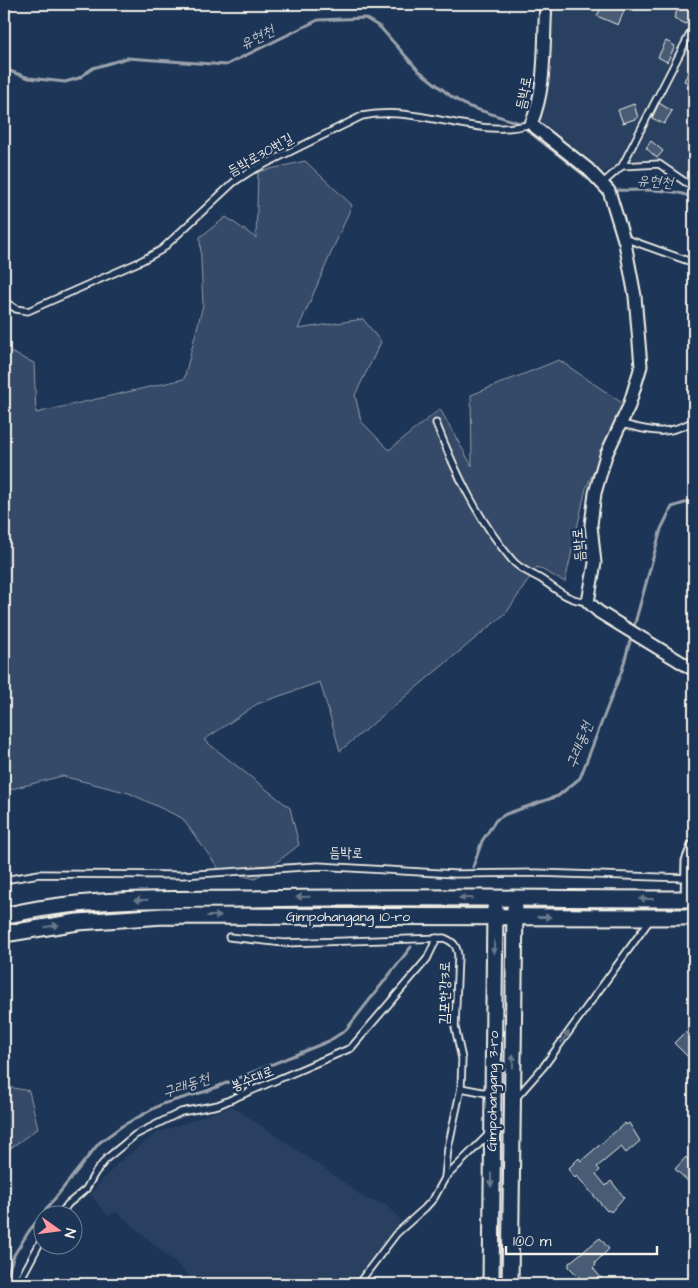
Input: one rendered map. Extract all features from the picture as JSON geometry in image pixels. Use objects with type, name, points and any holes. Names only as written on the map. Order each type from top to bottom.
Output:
[{"type":"street","name":"듬박로","points":[[546,4],[540,93],[537,110],[530,124],[603,183],[612,201],[624,238],[634,296],[640,366],[629,406],[606,455],[592,507],[592,542],[595,562],[588,602]]},
{"type":"street","points":[[588,602],[599,612],[694,670]]},
{"type":"street","points":[[690,900],[687,878],[688,862],[694,846]]},
{"type":"street","name":"Gimpohangang 10-ro","points":[[4,916],[70,905],[125,901],[328,897],[690,900]]},
{"type":"street","name":"Gimpohangang 3-ro","points":[[490,1284],[496,898]]},
{"type":"street","name":"Gimpohangang 3-ro","points":[[510,1284],[515,899]]},
{"type":"street","name":"Gimpohangang 10-ro","points":[[4,934],[78,922],[164,916],[694,917]]},
{"type":"lane","points":[[603,183],[622,166],[694,26]]},
{"type":"lane","name":"듬박로30번길","points":[[4,301],[16,309],[28,311],[139,262],[161,250],[234,182],[259,167],[362,116],[378,112],[412,114],[498,130],[514,129],[530,124]]},
{"type":"lane","points":[[622,166],[659,164],[694,187]]},
{"type":"lane","points":[[624,238],[694,263]]},
{"type":"lane","points":[[621,424],[666,433],[675,431],[694,421]]},
{"type":"lane","points":[[436,422],[464,487],[512,560],[559,593],[574,601],[588,602]]},
{"type":"lane","name":"듬박로","points":[[4,880],[39,874],[182,875],[318,866],[455,874],[536,873],[687,878]]},
{"type":"lane","points":[[512,1101],[530,1084],[544,1066],[652,917]]},
{"type":"lane","points":[[229,937],[284,943],[437,938]]},
{"type":"lane","name":"김포한강3로","points":[[437,938],[452,941],[457,948],[455,1027],[462,1059],[461,1088],[448,1148],[445,1178]]},
{"type":"lane","name":"봉수대로","points":[[66,1206],[86,1189],[95,1173],[107,1158],[135,1135],[181,1112],[218,1105],[351,1048],[427,959],[437,938]]},
{"type":"lane","points":[[461,1088],[492,1094]]},
{"type":"lane","points":[[358,1284],[396,1234],[434,1198],[445,1178],[492,1131]]},
{"type":"lane","points":[[18,1284],[33,1256]]},
{"type":"shaded area","points":[[551,4],[694,4],[694,182],[668,164],[658,160],[631,161],[619,164],[603,173],[565,147],[541,127],[539,122]]},
{"type":"shaded area","points":[[305,161],[352,205],[298,329],[363,319],[381,342],[355,395],[361,421],[389,450],[440,409],[472,466],[471,395],[559,360],[625,405],[586,488],[565,582],[537,567],[507,612],[340,751],[320,682],[257,704],[204,740],[290,808],[299,845],[255,879],[219,869],[182,818],[129,793],[62,776],[4,791],[4,349],[34,363],[36,413],[184,379],[203,305],[200,237],[226,217],[256,238],[258,172]]},
{"type":"shaded area","points":[[4,1086],[29,1091],[38,1128],[4,1153]]},
{"type":"shaded area","points":[[232,1106],[341,1180],[364,1198],[386,1205],[401,1220],[356,1284],[199,1284],[117,1212],[108,1216],[90,1194],[118,1163],[156,1133]]},
{"type":"building","points":[[603,4],[627,4],[618,25],[597,16]]},
{"type":"building","points":[[680,4],[694,10],[686,24],[674,18]]},
{"type":"building","points":[[666,41],[675,46],[667,62],[658,57]]},
{"type":"building","points":[[694,61],[694,86],[684,81]]},
{"type":"building","points":[[659,103],[672,111],[664,124],[652,118]]},
{"type":"building","points":[[634,104],[638,118],[623,123],[618,110]]},
{"type":"building","points":[[651,141],[663,151],[657,158],[646,148]]},
{"type":"building","points":[[694,1027],[694,1063],[674,1043],[685,1032],[687,1034]]},
{"type":"building","points":[[625,1123],[626,1125],[629,1123],[640,1141],[626,1153],[621,1147],[597,1167],[600,1170],[596,1174],[606,1186],[611,1181],[624,1197],[611,1212],[607,1211],[577,1176],[575,1178],[568,1169],[579,1158],[581,1161]]},
{"type":"building","points":[[694,1156],[694,1187],[675,1169],[686,1157],[689,1161]]},
{"type":"building","points":[[600,1238],[609,1249],[595,1263],[596,1265],[593,1268],[606,1284],[586,1284],[569,1267],[569,1263]]},
{"type":"waterway","name":"유현천","points":[[4,69],[29,78],[65,82],[79,78],[93,68],[127,58],[226,65],[318,20],[365,18],[380,27],[418,70],[452,97],[467,106],[519,123]]},
{"type":"waterway","name":"유현천","points":[[527,130],[593,182]]},
{"type":"waterway","name":"유현천","points":[[613,190],[676,192],[694,198]]},
{"type":"waterway","name":"구래동천","points":[[473,867],[482,841],[496,820],[506,814],[558,796],[580,778],[622,670],[661,529],[672,507],[694,500]]},
{"type":"waterway","name":"구래동천","points":[[4,1284],[14,1255],[29,1231],[99,1143],[122,1126],[162,1104],[207,1091],[329,1041],[346,1030],[411,947]]}]
